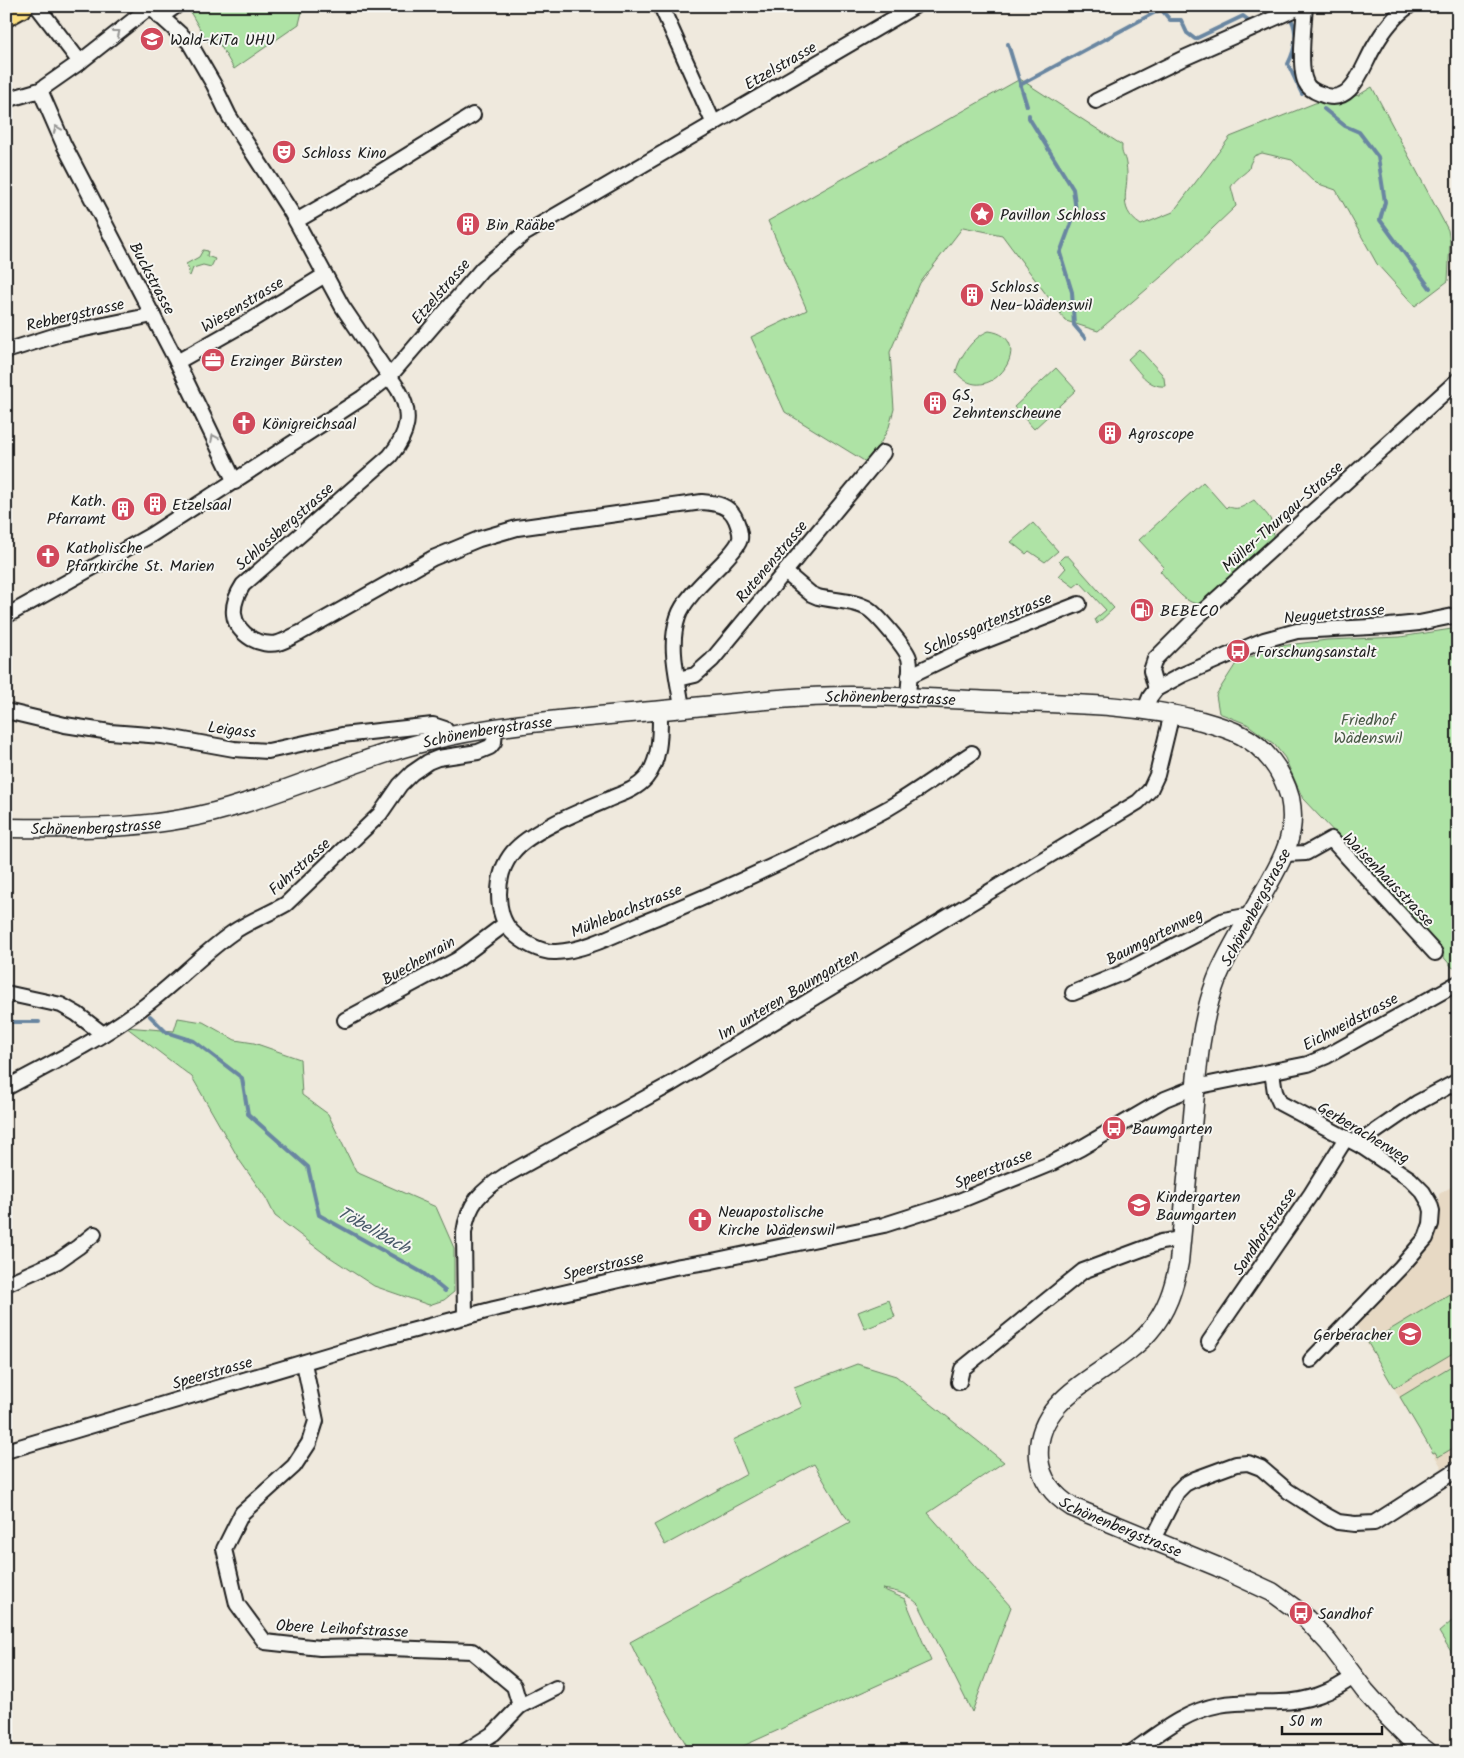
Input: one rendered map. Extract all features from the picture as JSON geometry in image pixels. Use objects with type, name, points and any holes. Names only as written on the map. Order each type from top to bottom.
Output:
[{"type":"main road","points":[[6,15],[22,6]]},
{"type":"street","points":[[37,6],[80,62]]},
{"type":"street","points":[[6,100],[40,90],[153,10],[176,6]]},
{"type":"street","points":[[661,6],[714,124]]},
{"type":"street","name":"Etzelstrasse","points":[[6,616],[151,535],[362,398],[389,377],[482,269],[524,234],[915,6]]},
{"type":"street","points":[[1096,101],[1184,58],[1303,6],[1302,72],[1306,84],[1315,92],[1328,98],[1337,98],[1354,85],[1373,47],[1387,26],[1409,6]]},
{"type":"street","name":"Schlossbergstrasse","points":[[153,10],[189,42],[214,85],[229,116],[296,220],[342,306],[404,399],[406,409],[406,429],[400,444],[375,470],[243,585],[235,596],[233,608],[235,623],[244,634],[258,643],[277,643],[300,633],[433,558],[479,539],[517,528],[702,502],[715,503],[727,507],[734,514],[740,539],[734,550],[689,599],[679,614],[674,631],[673,652],[682,708]]},
{"type":"street","name":"Buckstrasse","points":[[40,90],[58,134],[178,362],[235,482]]},
{"type":"street","points":[[296,220],[366,182],[473,115]]},
{"type":"street","name":"Wiesenstrasse","points":[[178,362],[324,275]]},
{"type":"street","name":"Rebbergstrasse","points":[[6,351],[60,334],[153,315]]},
{"type":"street","name":"Müller-Thurgau-Strasse","points":[[1156,688],[1151,671],[1155,659],[1205,610],[1458,380]]},
{"type":"street","name":"Rutenenstrasse","points":[[678,679],[695,675],[712,660],[883,453]]},
{"type":"street","points":[[785,572],[818,597],[859,605],[868,608],[878,617],[910,659],[908,697]]},
{"type":"street","name":"Schlossgartenstrasse","points":[[909,676],[969,647],[1078,604]]},
{"type":"street","name":"Neuguetstrasse","points":[[1156,688],[1279,635],[1297,631],[1419,623],[1458,615]]},
{"type":"street","points":[[1145,709],[1156,688]]},
{"type":"street","name":"Schönenbergstrasse","points":[[6,828],[86,829],[125,827],[198,816],[241,805],[378,756],[449,736],[495,728],[807,697],[908,697],[1082,704],[1145,709],[1172,713],[1214,724],[1240,734],[1259,748],[1274,764],[1286,786],[1291,807],[1291,831],[1285,854],[1232,948],[1216,982],[1206,1016],[1195,1087],[1181,1239],[1174,1284],[1165,1309],[1149,1332],[1130,1350],[1070,1393],[1054,1408],[1041,1431],[1038,1448],[1040,1467],[1044,1478],[1064,1503],[1082,1513],[1218,1567],[1272,1592],[1301,1613],[1389,1718],[1407,1736],[1428,1752]]},
{"type":"street","name":"Leigass","points":[[6,711],[65,725],[110,732],[162,736],[234,749],[268,751],[342,735],[433,725],[445,729],[449,736]]},
{"type":"street","points":[[505,924],[500,910],[499,882],[504,867],[513,852],[527,839],[577,812],[635,788],[645,779],[652,769],[656,757],[660,732],[660,711]]},
{"type":"street","name":"Im unteren Baumgarten","points":[[465,1317],[464,1233],[466,1219],[473,1203],[484,1189],[671,1084],[1138,802],[1150,790],[1157,775],[1172,713]]},
{"type":"street","name":"Fuhrstrasse","points":[[6,1088],[103,1034],[161,994],[232,932],[270,914],[286,904],[380,814],[400,785],[412,774],[428,762],[438,758],[485,750],[494,742],[495,728]]},
{"type":"street","name":"Mühlebachstrasse","points":[[505,924],[525,942],[537,948],[554,952],[572,950],[677,909],[765,871],[886,810],[972,753]]},
{"type":"street","name":"Waisenhausstrasse","points":[[1285,854],[1306,853],[1331,839],[1435,953]]},
{"type":"street","name":"Baumgartenweg","points":[[1073,993],[1122,972],[1224,920],[1251,915]]},
{"type":"street","name":"Buechenrain","points":[[345,1020],[457,960],[505,924]]},
{"type":"street","name":"Eichweidstrasse","points":[[1195,1087],[1308,1064],[1327,1056],[1458,983]]},
{"type":"street","points":[[6,993],[61,1005],[77,1014],[103,1034]]},
{"type":"street","name":"Gerberacherweg","points":[[1272,1072],[1275,1092],[1280,1103],[1361,1146],[1410,1179],[1423,1192],[1430,1204],[1432,1224],[1426,1238],[1402,1267],[1311,1360]]},
{"type":"street","points":[[1361,1146],[1366,1138],[1417,1103],[1458,1081]]},
{"type":"street","name":"Speerstrasse","points":[[6,1451],[396,1335],[465,1317],[675,1267],[712,1262],[884,1225],[950,1204],[1052,1162],[1081,1148],[1150,1106],[1195,1087]]},
{"type":"street","name":"Sandhofstrasse","points":[[1210,1342],[1346,1138]]},
{"type":"street","points":[[6,1284],[58,1261],[94,1234]]},
{"type":"street","points":[[960,1382],[962,1369],[1083,1271],[1161,1242],[1181,1239]]},
{"type":"street","name":"Obere Leihofstrasse","points":[[304,1363],[316,1421],[309,1443],[294,1466],[242,1513],[224,1549],[237,1604],[265,1642],[320,1648],[362,1647],[472,1651],[514,1686],[520,1706]]},
{"type":"street","points":[[1152,1541],[1176,1492],[1194,1478],[1236,1464],[1248,1463],[1261,1468],[1288,1491],[1327,1516],[1338,1522],[1355,1524],[1374,1524],[1458,1469]]},
{"type":"street","points":[[1132,1752],[1190,1714],[1217,1705],[1236,1702],[1282,1702],[1306,1699],[1354,1676]]},
{"type":"street","points":[[464,1752],[494,1733],[520,1706],[556,1688]]},
{"type":"shaded area","name":"Gerberacher","points":[[1458,1183],[1458,1458],[1442,1468],[1356,1325],[1436,1236],[1439,1194]]},
{"type":"green space","points":[[199,6],[299,6],[302,12],[299,24],[234,69],[216,38],[207,41],[189,10]]},
{"type":"green space","points":[[1020,79],[1122,145],[1127,173],[1126,204],[1133,218],[1141,225],[1173,212],[1230,137],[1315,103],[1359,95],[1372,87],[1448,230],[1450,242],[1448,281],[1415,306],[1377,264],[1336,190],[1316,183],[1292,160],[1262,153],[1254,156],[1249,169],[1231,187],[1236,206],[1168,271],[1098,331],[1066,321],[1002,235],[963,227],[920,283],[890,352],[894,409],[889,427],[881,442],[866,462],[785,412],[751,337],[807,310],[768,221]]},
{"type":"green space","points":[[203,250],[208,251],[207,256],[215,259],[211,267],[203,265],[193,268],[190,276],[188,275],[189,270],[186,264],[199,257]]},
{"type":"green space","points":[[989,331],[1004,336],[1010,346],[1010,358],[1004,369],[994,379],[982,384],[969,382],[956,372],[958,366],[973,342]]},
{"type":"green space","points":[[1139,349],[1162,374],[1165,386],[1159,386],[1148,381],[1128,359]]},
{"type":"green space","points":[[1056,368],[1076,390],[1034,429],[1014,407]]},
{"type":"green space","points":[[1203,482],[1226,508],[1228,506],[1238,508],[1254,500],[1271,520],[1274,531],[1269,544],[1201,604],[1189,601],[1178,592],[1160,571],[1164,567],[1139,540]]},
{"type":"green space","points":[[1033,523],[1058,551],[1045,562],[1029,551],[1026,554],[1011,542]]},
{"type":"green space","points":[[1064,556],[1068,556],[1114,608],[1097,624],[1095,619],[1106,610],[1080,582],[1074,587],[1059,576],[1066,568],[1059,561]]},
{"type":"green space","name":"Friedhof Wädenswil","points":[[1458,628],[1458,967],[1453,968],[1340,838],[1303,799],[1285,758],[1274,744],[1247,724],[1219,713],[1216,695],[1237,662],[1280,646],[1327,640],[1400,637]]},
{"type":"green space","points":[[178,1018],[203,1022],[235,1040],[254,1043],[300,1059],[302,1095],[328,1114],[356,1172],[436,1207],[454,1248],[454,1292],[444,1300],[429,1305],[374,1286],[325,1254],[275,1216],[266,1198],[240,1161],[192,1077],[126,1027],[174,1031]]},
{"type":"green space","points":[[1451,1293],[1458,1304],[1458,1350],[1394,1388],[1368,1343]]},
{"type":"green space","points":[[889,1300],[895,1317],[865,1329],[858,1312]]},
{"type":"green space","points":[[1458,1362],[1458,1445],[1438,1457],[1435,1452],[1433,1453],[1400,1397]]},
{"type":"green space","points":[[857,1364],[896,1376],[1004,1462],[928,1513],[1011,1607],[972,1712],[919,1605],[911,1598],[902,1594],[882,1589],[905,1599],[931,1661],[730,1752],[696,1752],[687,1746],[630,1642],[850,1522],[814,1464],[665,1545],[654,1525],[747,1474],[733,1440],[802,1407],[794,1388]]},
{"type":"green space","points":[[1458,1616],[1458,1663],[1439,1632]]},
{"type":"waterway","points":[[1264,15],[1282,6]]},
{"type":"waterway","points":[[1020,85],[1161,9],[1170,20],[1181,20],[1187,33],[1195,39],[1243,16],[1251,22],[1253,21]]},
{"type":"waterway","points":[[1291,19],[1295,30],[1295,42],[1288,64],[1302,94]]},
{"type":"waterway","points":[[1008,44],[1027,106]]},
{"type":"waterway","points":[[1324,109],[1345,126],[1359,132],[1378,157],[1385,202],[1380,220],[1430,288]]},
{"type":"waterway","points":[[1029,115],[1029,118],[1073,189],[1076,210],[1060,253],[1072,292],[1074,325],[1085,338]]},
{"type":"waterway","name":"Töbelibach","points":[[150,1016],[166,1032],[194,1041],[242,1078],[248,1114],[308,1167],[319,1215],[423,1273],[445,1291]]},
{"type":"waterway","name":"Töbelibach","points":[[6,1022],[39,1022]]},
{"type":"place","name":"Wald-KiTa UHU","points":[[152,39]]},
{"type":"place","name":"Schloss Kino","points":[[284,152]]},
{"type":"place","name":"Pavillon Schloss","points":[[982,214]]},
{"type":"place","name":"Bin Rääbe","points":[[468,224]]},
{"type":"place","name":"Schloss Neu-Wädenswil","points":[[972,295]]},
{"type":"place","name":"Erzinger Bürsten","points":[[213,360]]},
{"type":"place","name":"GS, Zehntenscheune","points":[[935,403]]},
{"type":"place","name":"Königreichsaal","points":[[244,423]]},
{"type":"place","name":"Agroscope","points":[[1110,433]]},
{"type":"place","name":"Etzelsaal","points":[[155,504]]},
{"type":"place","name":"Kath. Pfarramt","points":[[123,509]]},
{"type":"place","name":"Katholische Pfarrkirche St. Marien","points":[[48,556]]},
{"type":"place","name":"BEBECO","points":[[1142,610]]},
{"type":"place","name":"Forschungsanstalt","points":[[1238,651]]},
{"type":"place","name":"Baumgarten","points":[[1114,1128]]},
{"type":"place","name":"Kindergarten Baumgarten","points":[[1139,1205]]},
{"type":"place","name":"Neuapostolische Kirche Wädenswil","points":[[700,1220]]},
{"type":"place","name":"Gerberacher","points":[[1410,1334]]},
{"type":"place","name":"Sandhof","points":[[1301,1613]]}]
